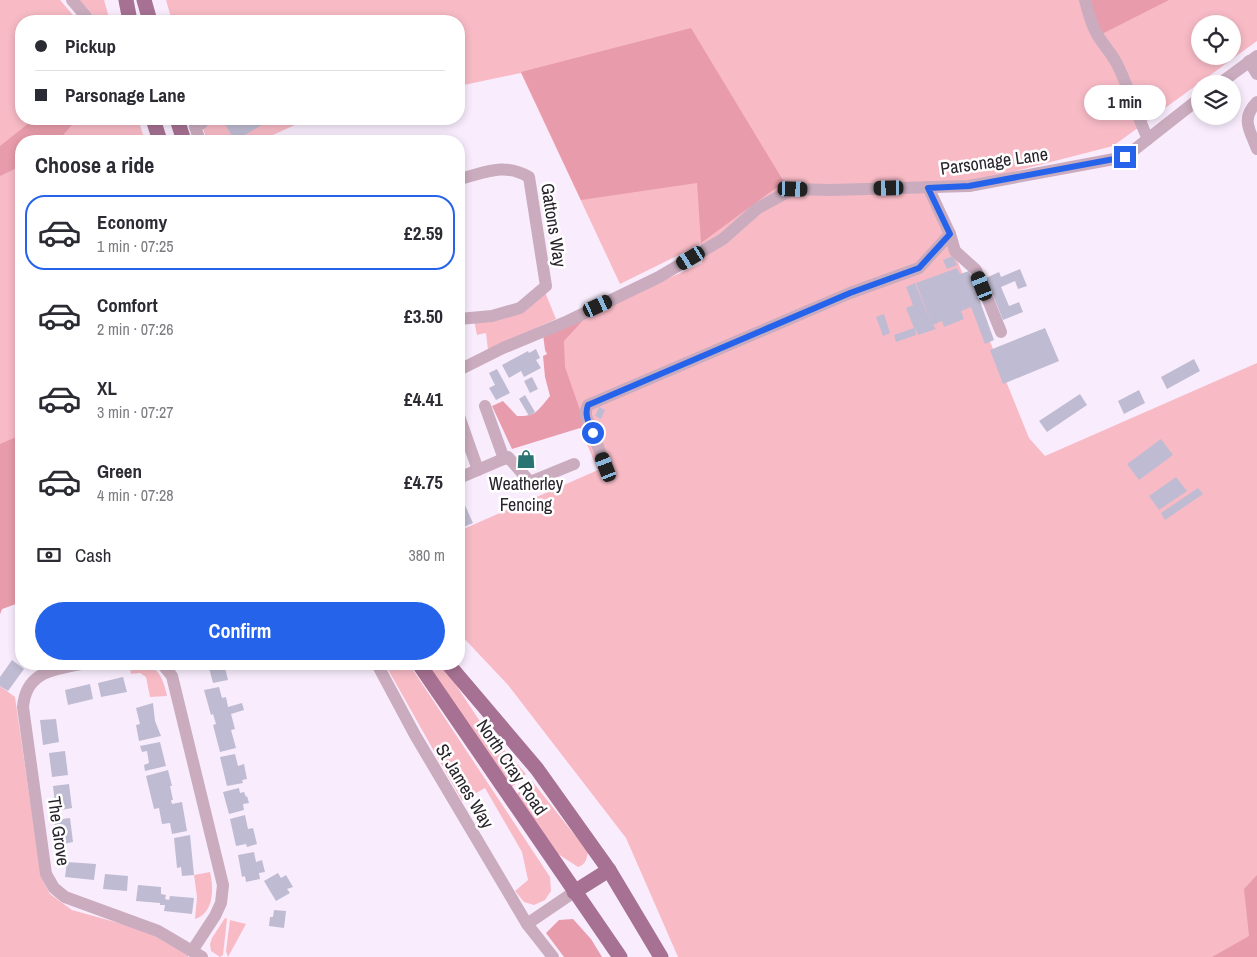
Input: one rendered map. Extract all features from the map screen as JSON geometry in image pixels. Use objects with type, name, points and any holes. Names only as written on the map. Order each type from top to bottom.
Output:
[{"type":"main road","points":[[126,0],[129,15]]},
{"type":"main road","points":[[144,0],[148,15]]},
{"type":"main road","name":"North Cray Road","points":[[423,670],[620,957]]},
{"type":"main road","name":"North Cray Road","points":[[453,670],[537,769],[609,870],[661,957]]},
{"type":"main road","points":[[574,892],[609,870]]},
{"type":"street","points":[[72,0],[85,15]]},
{"type":"street","points":[[1085,0],[1098,36],[1115,59],[1139,122],[1148,139]]},
{"type":"street","points":[[1231,75],[1253,58],[1257,74]]},
{"type":"street","points":[[1257,102],[1249,112],[1247,123],[1257,149]]},
{"type":"street","name":"Parsonage Lane","points":[[465,367],[659,278],[723,239],[758,208],[793,189],[969,186],[1125,157],[1191,105]]},
{"type":"street","points":[[198,125],[195,127],[198,135]]},
{"type":"street","name":"Gattons Way","points":[[465,177],[500,168],[518,170],[529,177],[546,286],[520,308],[492,316],[465,318]]},
{"type":"street","points":[[928,188],[950,234],[955,251],[976,270],[1001,332]]},
{"type":"street","points":[[606,467],[586,416],[588,405],[850,293],[919,268],[950,234]]},
{"type":"street","points":[[485,406],[504,459]]},
{"type":"street","points":[[465,433],[478,470]]},
{"type":"street","points":[[465,475],[508,458],[530,482],[574,464]]},
{"type":"street","name":"The Grove","points":[[49,670],[36,678],[24,693],[23,707],[46,874],[54,888],[65,896],[158,932],[197,954],[221,903],[223,885],[172,676],[167,670]]},
{"type":"street","name":"St James Way","points":[[380,670],[415,735],[527,924],[553,957]]},
{"type":"street","points":[[527,924],[574,892]]},
{"type":"shaded area","points":[[0,0],[60,0],[73,15],[15,15],[15,125],[140,125],[143,135],[15,135],[15,604],[2,609],[0,614]]},
{"type":"shaded area","points":[[79,0],[104,0],[108,15],[93,15]]},
{"type":"shaded area","points":[[166,0],[1257,0],[1257,41],[1241,53],[1241,15],[1191,15],[1191,65],[1224,65],[1210,75],[1191,75],[1191,89],[1113,146],[930,193],[1029,438],[1045,456],[1257,363],[1257,957],[678,957],[626,838],[508,685],[465,639],[465,528],[598,470],[571,407],[546,334],[702,263],[701,244],[620,284],[521,73],[465,85],[465,15],[170,15]]},
{"type":"shaded area","points":[[1089,0],[1169,0],[1102,34]]},
{"type":"shaded area","points":[[691,28],[784,182],[701,243],[697,183],[581,200],[521,72]]},
{"type":"shaded area","points":[[26,125],[72,125],[63,135],[15,135],[15,169],[0,176],[0,146]]},
{"type":"shaded area","points":[[202,125],[295,125],[273,135],[205,135]]},
{"type":"shaded area","points":[[545,292],[556,319],[488,350],[486,333],[477,335],[474,320]]},
{"type":"shaded area","points":[[588,315],[564,341],[565,367],[586,427],[512,449],[492,406],[503,401],[517,416],[536,412],[550,396],[545,377],[543,356],[547,354],[543,334]]},
{"type":"shaded area","points":[[15,438],[15,604],[2,609],[0,614],[0,444]]},
{"type":"shaded area","points":[[130,670],[156,670],[163,681],[167,696],[150,697],[146,677],[140,673],[131,674]]},
{"type":"shaded area","points":[[388,670],[413,670],[550,877],[551,891],[545,900],[534,905],[524,902],[515,891],[528,880],[522,852],[485,788],[462,801]]},
{"type":"shaded area","points":[[431,670],[445,670],[483,726],[526,774],[512,787]]},
{"type":"shaded area","points":[[0,686],[15,697],[41,877],[50,894],[72,910],[144,930],[188,955],[188,957],[0,957]]},
{"type":"shaded area","points":[[532,781],[588,852],[582,865],[578,867],[558,854],[517,794]]},
{"type":"shaded area","points":[[210,872],[211,900],[206,912],[195,919],[197,897],[194,875]]},
{"type":"shaded area","points":[[1257,875],[1257,957],[1212,957],[1249,936],[1244,889]]},
{"type":"shaded area","points":[[225,918],[227,919],[223,955],[220,957],[211,951],[210,944]]},
{"type":"shaded area","points":[[573,919],[591,939],[602,957],[564,957],[546,933],[559,920]]},
{"type":"shaded area","points":[[230,920],[246,924],[228,957],[226,951]]},
{"type":"building","points":[[226,125],[261,125],[245,135],[231,135]]},
{"type":"building","points":[[953,256],[957,265],[947,269],[943,260]]},
{"type":"building","points":[[957,268],[960,274],[969,271],[994,340],[985,344],[971,307],[961,311],[964,319],[944,327],[942,321],[933,325],[936,329],[918,335],[915,328],[916,335],[896,342],[894,335],[914,328],[906,308],[913,305],[906,287],[915,283],[932,325],[916,283]]},
{"type":"building","points":[[1020,269],[1027,286],[1018,289],[1015,281],[1001,287],[1009,306],[1019,302],[1023,312],[1003,320],[986,278],[999,272],[1001,277]]},
{"type":"building","points":[[884,314],[890,333],[883,336],[876,317]]},
{"type":"building","points":[[1045,328],[1059,361],[1003,384],[990,350]]},
{"type":"building","points":[[536,349],[540,358],[536,360],[541,368],[524,377],[521,371],[509,378],[502,365],[528,351],[529,353]]},
{"type":"building","points":[[1194,359],[1200,371],[1167,389],[1161,377]]},
{"type":"building","points":[[497,369],[510,393],[496,400],[489,388],[495,385],[489,373]]},
{"type":"building","points":[[532,377],[538,389],[530,393],[524,381]]},
{"type":"building","points":[[1139,390],[1145,403],[1124,414],[1118,401]]},
{"type":"building","points":[[1080,394],[1087,405],[1047,432],[1039,421]]},
{"type":"building","points":[[525,395],[535,412],[529,416],[519,399]]},
{"type":"building","points":[[599,407],[605,410],[601,419],[595,416]]},
{"type":"building","points":[[1161,439],[1173,455],[1139,480],[1127,464]]},
{"type":"building","points":[[1176,477],[1187,491],[1159,510],[1149,496]]},
{"type":"building","points":[[1198,488],[1203,494],[1165,520],[1161,513]]},
{"type":"building","points":[[465,505],[473,523],[465,526]]},
{"type":"building","points":[[12,660],[15,662],[15,670],[23,670],[8,691],[0,686],[0,677]]},
{"type":"building","points":[[210,670],[226,670],[228,680],[213,683]]},
{"type":"building","points":[[123,677],[127,692],[101,697],[98,683]]},
{"type":"building","points":[[90,684],[93,699],[68,705],[65,690]]},
{"type":"building","points":[[219,687],[222,698],[226,697],[228,707],[242,703],[244,710],[231,714],[235,729],[231,730],[236,748],[220,752],[213,725],[216,724],[213,714],[211,715],[204,690]]},
{"type":"building","points":[[153,703],[155,721],[161,736],[139,741],[136,725],[140,724],[136,708]]},
{"type":"building","points":[[56,719],[59,742],[43,745],[40,720]]},
{"type":"building","points":[[160,742],[166,766],[145,771],[144,765],[149,763],[147,751],[142,752],[140,746]]},
{"type":"building","points":[[65,751],[68,775],[52,777],[49,753]]},
{"type":"building","points":[[235,754],[238,766],[244,764],[247,779],[242,780],[243,783],[227,786],[220,757]]},
{"type":"building","points":[[168,770],[172,786],[170,786],[172,804],[182,802],[187,831],[172,834],[170,823],[162,824],[159,808],[154,809],[146,776]]},
{"type":"building","points":[[69,784],[72,808],[56,811],[53,786]]},
{"type":"building","points":[[239,788],[240,793],[244,792],[247,796],[249,803],[243,804],[244,810],[229,814],[223,792]]},
{"type":"building","points":[[245,815],[248,829],[253,828],[257,844],[247,847],[246,844],[236,846],[230,819]]},
{"type":"building","points":[[70,818],[73,842],[57,845],[54,820]]},
{"type":"building","points":[[190,835],[194,875],[182,876],[181,867],[177,868],[174,838]]},
{"type":"building","points":[[254,852],[256,862],[262,860],[265,872],[259,873],[260,879],[246,882],[245,876],[242,877],[238,855]]},
{"type":"building","points":[[67,862],[96,864],[94,880],[65,877]]},
{"type":"building","points":[[278,873],[281,878],[286,875],[293,887],[287,889],[290,893],[276,901],[264,881]]},
{"type":"building","points":[[105,874],[128,876],[127,891],[103,889]]},
{"type":"building","points":[[138,885],[161,887],[161,894],[166,895],[165,899],[169,900],[170,896],[194,898],[192,914],[164,911],[165,905],[160,905],[160,903],[136,901]]},
{"type":"building","points":[[274,910],[286,911],[284,928],[269,926],[270,917],[273,917]]},
{"type":"place","name":"Weatherley Fencing","points":[[526,459]]},
{"type":"route","points":[[593,433],[586,416],[588,405],[850,293],[919,268],[950,234],[928,188],[969,186],[1125,157]]}]
